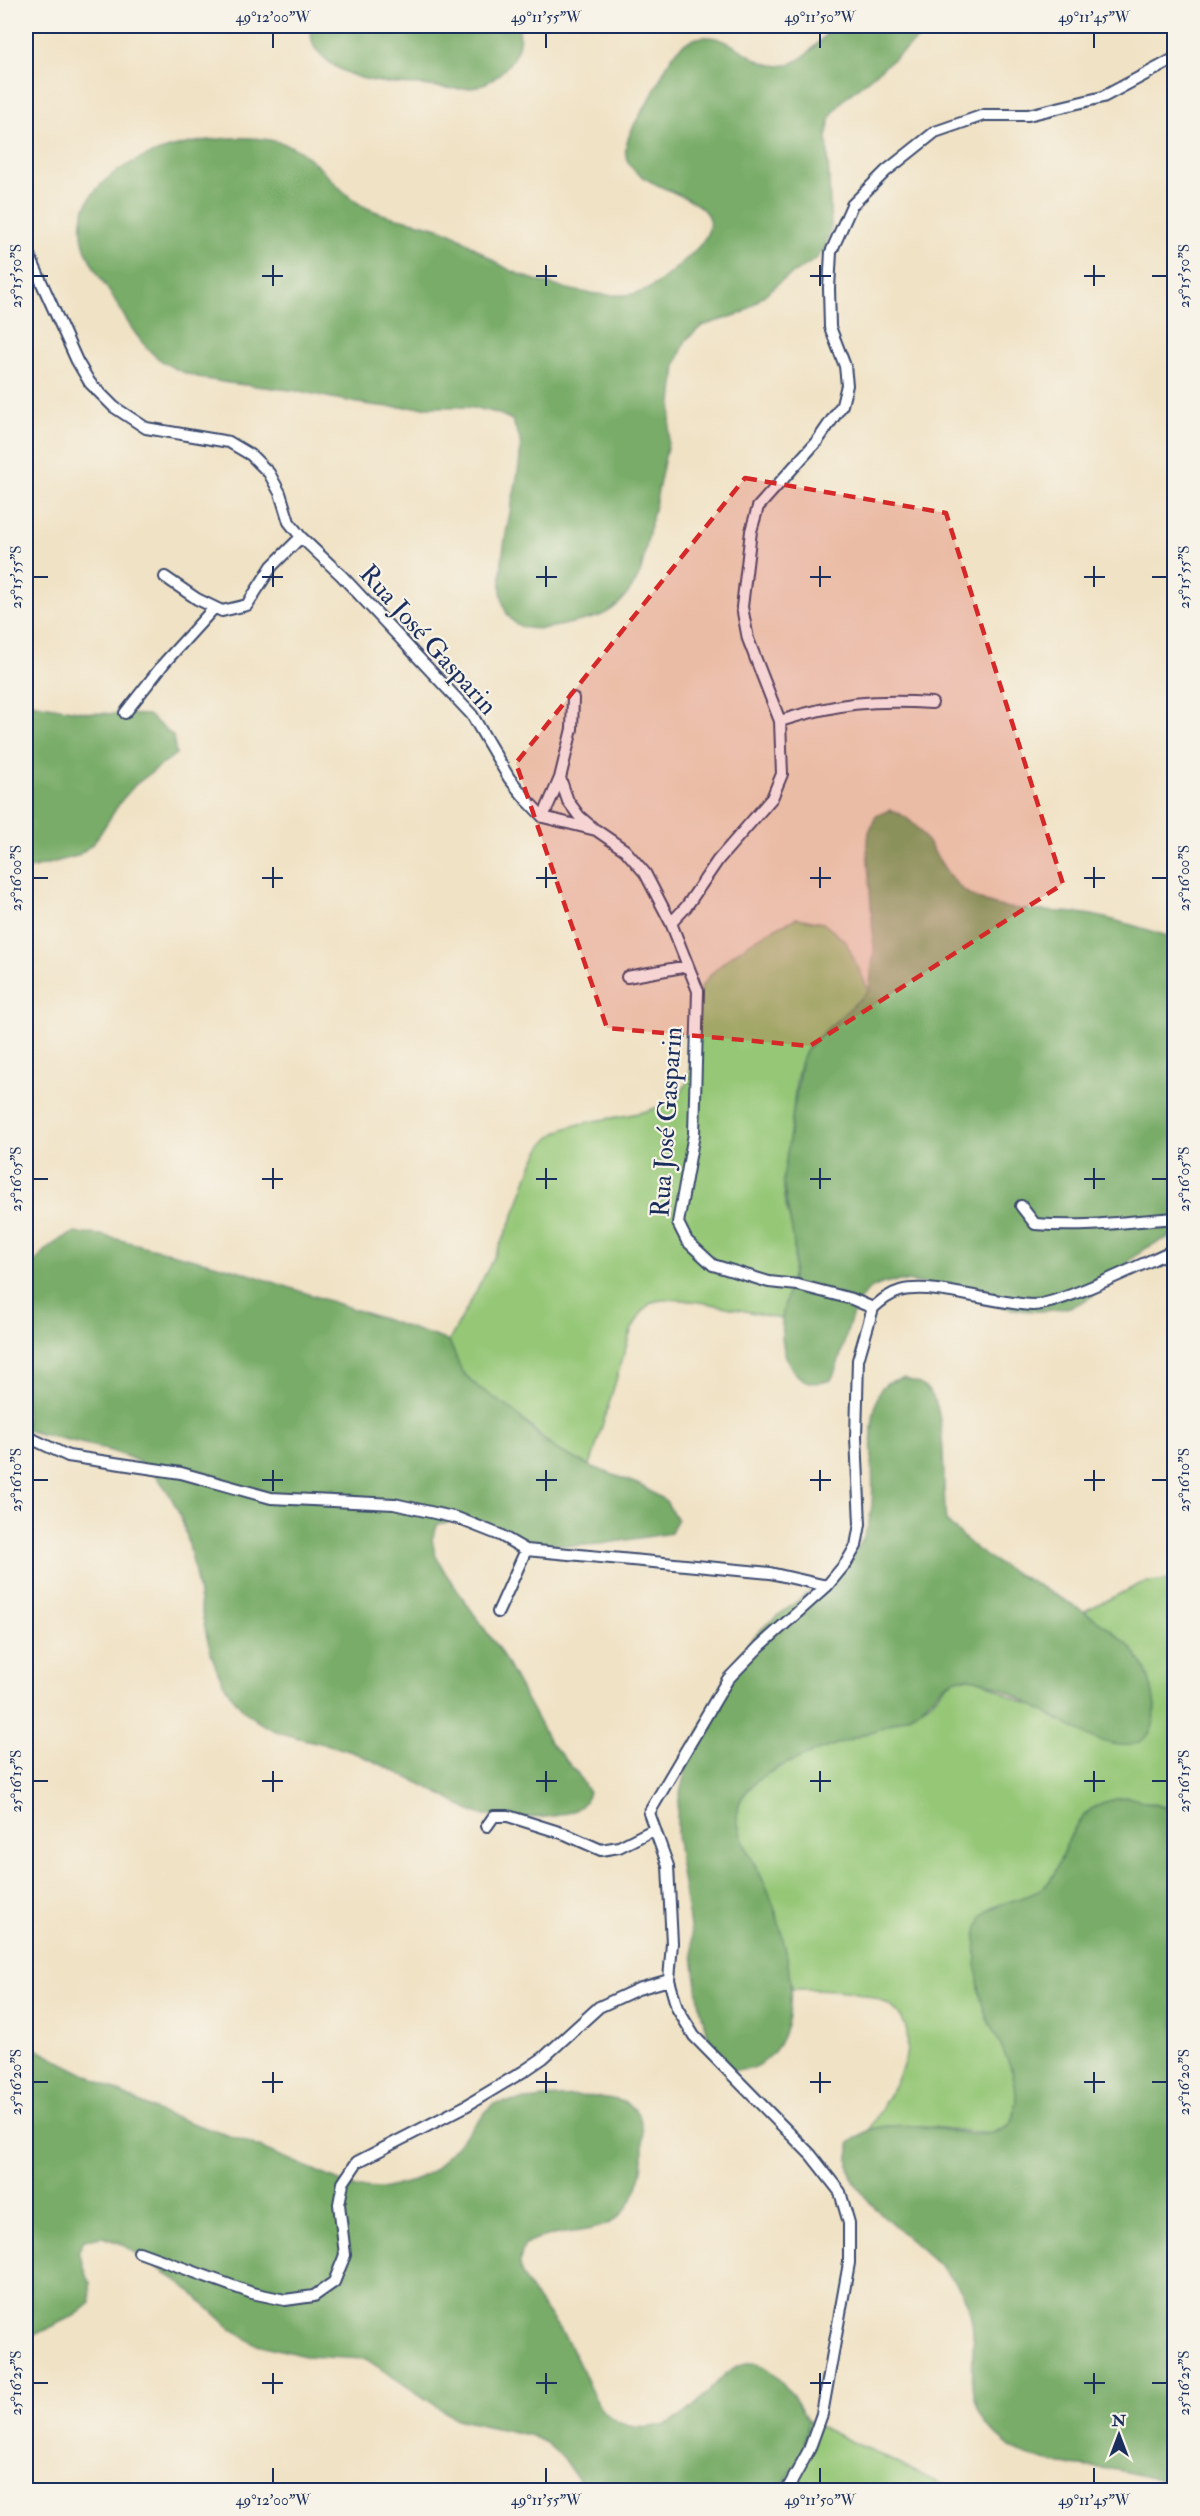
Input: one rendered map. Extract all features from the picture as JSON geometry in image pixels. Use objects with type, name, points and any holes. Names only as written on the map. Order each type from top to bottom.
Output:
[{"type":"street","points":[[671,923],[686,907],[718,860],[772,798],[782,774],[780,721],[748,639],[742,607],[752,531],[758,507],[818,440],[842,405],[847,385],[845,366],[830,327],[831,252],[852,205],[886,171],[935,132],[984,115],[1028,115],[1103,97],[1174,59]]},
{"type":"street","name":"Rua José Gasparin","points":[[26,248],[77,361],[90,383],[114,407],[146,428],[229,442],[251,455],[274,483],[289,522],[301,537],[341,575],[472,715],[509,778],[543,817],[596,830],[625,850],[645,873],[671,923],[698,991],[694,1134],[678,1223],[687,1241],[713,1265],[769,1282],[798,1285],[852,1299],[873,1308]]},
{"type":"street","points":[[165,577],[222,611],[247,605],[272,566],[301,537]]},
{"type":"street","points":[[126,713],[165,662],[214,608]]},
{"type":"street","points":[[543,817],[560,778],[572,729],[573,698]]},
{"type":"street","points":[[780,721],[866,700],[932,703]]},
{"type":"street","points":[[560,778],[568,801],[579,816],[596,830]]},
{"type":"street","points":[[627,976],[688,966]]},
{"type":"street","points":[[1021,1206],[1035,1224],[1058,1226],[1088,1227],[1174,1218]]},
{"type":"street","points":[[787,2490],[809,2450],[822,2414],[849,2263],[849,2223],[840,2192],[811,2155],[694,2036],[676,2008],[669,1980],[672,1932],[668,1866],[653,1830],[649,1813],[728,1679],[760,1646],[827,1586],[846,1563],[856,1546],[860,1524],[856,1437],[858,1360],[873,1308],[888,1296],[902,1290],[926,1290],[1036,1305],[1066,1295],[1174,1250]]},
{"type":"street","points":[[26,1436],[68,1456],[181,1473],[271,1498],[394,1504],[457,1518],[500,1535],[526,1550],[770,1573],[827,1586]]},
{"type":"street","points":[[498,1612],[526,1550]]},
{"type":"street","points":[[487,1826],[494,1816],[508,1816],[609,1851],[653,1830]]},
{"type":"street","points":[[138,2252],[252,2293],[285,2300],[314,2296],[334,2282],[345,2255],[339,2204],[343,2183],[357,2162],[464,2107],[524,2071],[543,2058],[599,2007],[638,1989],[669,1980]]},
{"type":"highlighted area","points":[[745,478],[946,513],[1063,884],[810,1046],[607,1028],[516,763]]},
{"type":"green space","points":[[310,26],[518,26],[520,36],[514,56],[500,74],[481,85],[452,89],[376,82],[349,74],[325,59],[315,48]]},
{"type":"green space","points":[[834,26],[934,26],[843,100],[831,116],[827,133],[831,228],[825,248],[816,259],[781,281],[743,313],[702,326],[686,340],[676,364],[668,443],[641,571],[627,595],[614,607],[599,616],[535,629],[527,628],[510,619],[502,600],[501,575],[520,460],[519,436],[512,420],[484,410],[371,405],[297,391],[221,382],[184,373],[153,354],[141,341],[98,274],[85,248],[83,216],[96,190],[121,169],[154,153],[191,143],[228,138],[263,139],[290,146],[310,158],[343,191],[361,205],[382,214],[449,232],[514,272],[541,282],[591,293],[623,295],[644,291],[685,260],[706,237],[709,220],[700,207],[643,177],[629,164],[626,147],[631,131],[674,54],[680,47],[695,38],[717,38],[768,64],[778,66],[790,64],[808,53]]},
{"type":"green space","points":[[26,704],[89,713],[148,715],[173,736],[176,754],[135,785],[121,801],[94,843],[77,856],[26,870]]},
{"type":"green space","points":[[889,810],[903,815],[914,824],[948,874],[969,894],[982,901],[1026,910],[1097,916],[1174,938],[1174,1235],[1142,1251],[1091,1297],[1062,1309],[1038,1311],[1015,1309],[916,1282],[898,1281],[881,1284],[867,1292],[860,1300],[850,1321],[840,1358],[831,1380],[818,1383],[806,1381],[798,1375],[791,1367],[783,1344],[783,1313],[793,1273],[794,1255],[783,1179],[801,1061],[810,1045],[869,991],[874,949],[867,848],[869,832],[876,816]]},
{"type":"green space","points":[[797,918],[823,923],[846,942],[869,991],[810,1045],[801,1061],[796,1081],[784,1198],[794,1237],[794,1266],[782,1319],[680,1300],[665,1300],[649,1305],[631,1331],[590,1466],[557,1450],[511,1409],[478,1387],[462,1372],[449,1341],[503,1239],[533,1163],[545,1142],[567,1128],[583,1123],[654,1109],[669,1102],[681,1092],[689,1075],[692,1013],[700,989],[722,964],[737,952],[768,932]]},
{"type":"green space","points":[[75,1233],[101,1235],[237,1270],[449,1341],[462,1372],[478,1387],[511,1409],[542,1439],[557,1450],[590,1466],[640,1485],[666,1501],[677,1520],[671,1533],[601,1544],[570,1546],[528,1540],[456,1520],[438,1524],[432,1539],[435,1554],[446,1574],[500,1651],[549,1741],[578,1774],[589,1793],[580,1807],[554,1816],[526,1818],[476,1813],[362,1756],[268,1728],[252,1718],[237,1703],[223,1682],[212,1657],[188,1541],[179,1513],[165,1488],[146,1467],[122,1455],[26,1430],[26,1273],[47,1249]]},
{"type":"green space","points":[[903,1378],[927,1389],[937,1408],[942,1439],[946,1521],[983,1554],[1069,1602],[1111,1630],[1129,1646],[1142,1663],[1151,1685],[1155,1711],[1154,1722],[1147,1737],[1143,1740],[1126,1745],[1104,1742],[1080,1732],[1003,1689],[980,1680],[960,1678],[947,1684],[912,1714],[882,1728],[803,1756],[771,1771],[755,1783],[747,1790],[738,1807],[738,1826],[745,1846],[769,1893],[781,1930],[789,1974],[789,2017],[783,2037],[773,2053],[762,2064],[746,2070],[724,2069],[709,2041],[704,2025],[680,1866],[677,1821],[684,1777],[692,1751],[714,1699],[740,1654],[765,1626],[839,1570],[859,1546],[867,1530],[871,1513],[873,1496],[872,1425],[877,1399],[884,1385]]},
{"type":"green space","points":[[1165,1580],[1174,1587],[1174,1810],[1125,1799],[1111,1800],[1098,1805],[1086,1813],[1076,1826],[1050,1881],[1027,1898],[991,1908],[976,1936],[979,1990],[987,2019],[1008,2056],[1014,2074],[1017,2095],[1014,2116],[1010,2124],[991,2134],[924,2126],[890,2126],[869,2130],[903,2065],[907,2033],[900,2016],[888,2004],[871,1996],[831,1990],[792,1989],[783,1940],[773,1904],[741,1836],[737,1817],[742,1799],[756,1782],[777,1768],[802,1756],[901,1719],[929,1703],[943,1688],[956,1679],[980,1680],[1015,1699],[1033,1705],[1078,1708],[1155,1707],[1146,1674],[1131,1650],[1110,1631],[1082,1612],[1142,1583]]},
{"type":"green space","points":[[1128,1797],[1174,1810],[1174,2485],[1122,2471],[1049,2462],[1035,2458],[1008,2445],[989,2427],[978,2409],[973,2390],[973,2331],[970,2311],[961,2291],[935,2261],[869,2202],[857,2187],[849,2166],[849,2144],[872,2129],[913,2126],[981,2134],[1002,2130],[1010,2124],[1014,2114],[1016,2090],[1008,2060],[982,2003],[976,1962],[978,1927],[985,1913],[992,1908],[1031,1894],[1047,1884],[1056,1871],[1078,1823],[1093,1808],[1114,1799]]},
{"type":"green space","points":[[26,2044],[159,2112],[250,2143],[356,2188],[382,2189],[414,2181],[435,2169],[493,2104],[568,2096],[609,2098],[625,2103],[638,2115],[643,2137],[642,2170],[630,2203],[611,2223],[587,2230],[548,2236],[525,2244],[520,2259],[522,2274],[531,2291],[569,2344],[597,2402],[611,2418],[636,2427],[657,2426],[674,2421],[689,2411],[735,2367],[747,2363],[756,2364],[775,2375],[808,2421],[805,2442],[795,2466],[777,2490],[585,2490],[562,2457],[546,2443],[532,2436],[456,2419],[366,2359],[305,2356],[253,2343],[226,2324],[181,2283],[120,2243],[102,2237],[84,2240],[78,2252],[90,2283],[91,2303],[76,2315],[26,2339]]},
{"type":"green space","points":[[808,2421],[954,2490],[777,2490],[799,2458],[805,2442]]}]
